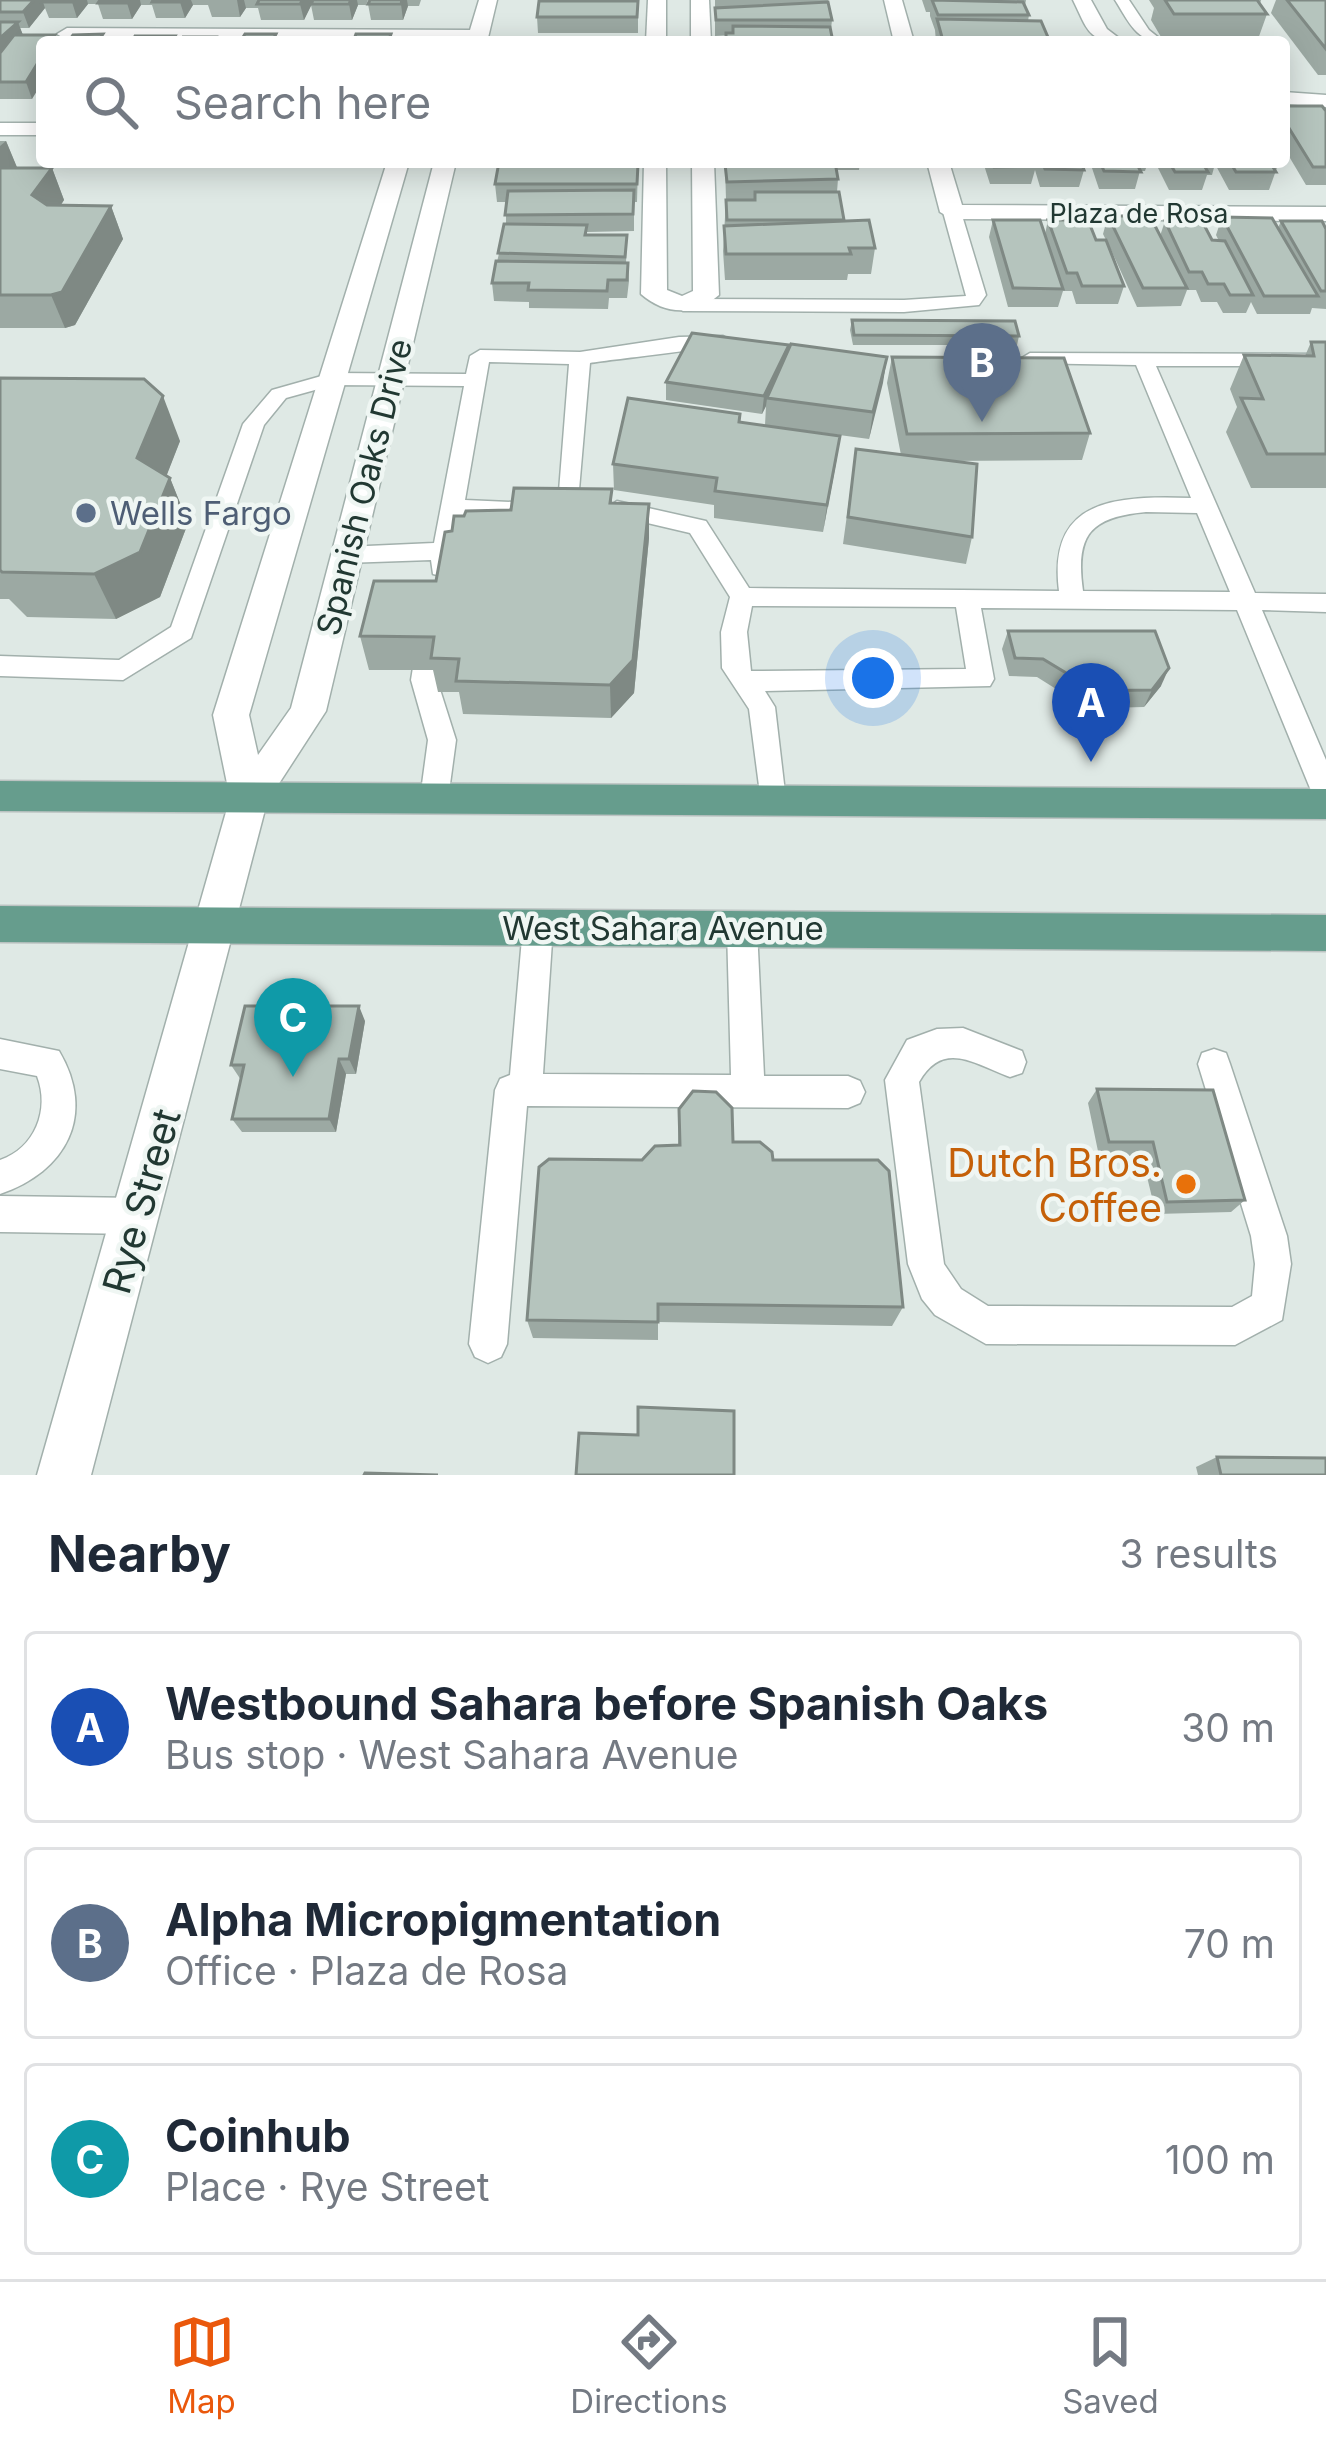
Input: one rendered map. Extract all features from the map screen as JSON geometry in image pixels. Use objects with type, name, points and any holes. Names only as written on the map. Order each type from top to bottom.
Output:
[{"type":"main road","points":[[0,796],[1326,804]]},
{"type":"main road","name":"West Sahara Avenue","points":[[0,924],[742,928],[1323,941]]},
{"type":"street","points":[[479,36],[488,0]]},
{"type":"street","points":[[656,36],[657,0]]},
{"type":"street","points":[[700,0],[701,36]]},
{"type":"street","points":[[893,0],[902,36]]},
{"type":"street","points":[[1082,0],[1105,36]]},
{"type":"street","points":[[67,34],[438,32]]},
{"type":"street","points":[[1290,98],[1326,100]]},
{"type":"street","points":[[0,129],[36,130]]},
{"type":"street","name":"Spanish Oaks Drive","points":[[249,798],[231,715],[396,168]]},
{"type":"street","name":"Spanish Oaks Drive","points":[[216,926],[249,798],[308,711],[444,168]]},
{"type":"street","points":[[655,168],[654,294],[683,309],[706,295],[704,168]]},
{"type":"street","points":[[940,168],[952,212]]},
{"type":"street","name":"Plaza de Rosa","points":[[952,212],[1326,214]]},
{"type":"street","name":"Rye Street","points":[[64,1475],[216,926]]},
{"type":"lane","points":[[1122,0],[1148,36]]},
{"type":"lane","points":[[683,309],[972,301],[976,296],[952,212]]},
{"type":"lane","points":[[434,799],[442,740],[424,680],[480,356],[580,358],[706,341],[744,345]]},
{"type":"lane","points":[[569,508],[580,358]]},
{"type":"lane","points":[[1006,359],[1326,360]]},
{"type":"lane","points":[[1143,359],[1326,793]]},
{"type":"lane","points":[[0,666],[123,670],[182,632],[254,424],[279,394],[332,379],[474,380]]},
{"type":"lane","points":[[1072,599],[1069,548],[1087,520],[1119,507],[1205,506]]},
{"type":"lane","points":[[451,507],[610,508],[698,527],[742,597],[734,632],[735,668],[762,707],[772,801]]},
{"type":"lane","points":[[345,555],[443,551]]},
{"type":"lane","points":[[742,597],[1326,603]]},
{"type":"lane","points":[[744,681],[981,679],[967,598]]},
{"type":"lane","points":[[525,1090],[538,927]]},
{"type":"lane","points":[[742,928],[748,1091]]},
{"type":"lane","points":[[1010,1062],[963,1043],[937,1044],[919,1051],[902,1080],[926,1264],[935,1291],[953,1310],[986,1325],[1235,1326],[1269,1307],[1273,1264],[1269,1236],[1214,1064]]},
{"type":"lane","points":[[0,1054],[47,1062],[58,1077],[62,1102],[28,1165],[0,1177]]},
{"type":"lane","points":[[488,1344],[512,1090],[848,1092]]},
{"type":"lane","points":[[0,1214],[138,1216]]},
{"type":"building","points":[[0,0],[34,0],[23,12],[0,12]]},
{"type":"building","points":[[259,0],[303,0],[300,4],[257,4]]},
{"type":"building","points":[[313,0],[351,0],[349,4],[311,4]]},
{"type":"building","points":[[370,0],[402,0],[401,4],[368,4]]},
{"type":"building","points":[[932,0],[1023,2],[1029,15],[938,15]]},
{"type":"building","points":[[1165,0],[1257,0],[1267,14],[1174,14]]},
{"type":"building","points":[[1287,0],[1326,0],[1326,49]]},
{"type":"building","points":[[539,1],[638,1],[637,17],[537,17]]},
{"type":"building","points":[[828,2],[832,20],[716,20],[715,8]]},
{"type":"building","points":[[937,19],[1041,21],[1047,36],[942,36]]},
{"type":"building","points":[[0,22],[18,22],[0,38]]},
{"type":"building","points":[[733,26],[830,27],[832,36],[726,36],[733,33]]},
{"type":"building","points":[[14,35],[55,35],[36,36],[36,66],[26,82],[0,82],[0,53]]},
{"type":"building","points":[[1290,106],[1322,106],[1326,111],[1326,167],[1313,167],[1290,130]]},
{"type":"building","points":[[0,168],[52,168],[32,195],[47,205],[111,206],[62,292],[0,295]]},
{"type":"building","points":[[498,168],[638,168],[637,184],[495,184]]},
{"type":"building","points":[[725,168],[836,168],[838,179],[727,182]]},
{"type":"building","points":[[1139,168],[1141,172],[1104,171]]},
{"type":"building","points":[[1173,168],[1206,168],[1208,172],[1175,172]]},
{"type":"building","points":[[1234,168],[1274,168],[1276,172],[1236,172]]},
{"type":"building","points":[[634,190],[633,214],[505,215],[508,191]]},
{"type":"building","points":[[755,192],[839,192],[844,220],[727,220],[726,200],[755,200]]},
{"type":"building","points":[[1108,216],[1150,216],[1187,288],[1143,288]]},
{"type":"building","points":[[1222,217],[1272,218],[1318,296],[1264,296]]},
{"type":"building","points":[[869,220],[875,248],[849,248],[851,254],[726,254],[724,226]]},
{"type":"building","points":[[993,220],[1040,220],[1063,289],[1013,288]]},
{"type":"building","points":[[1048,220],[1088,220],[1096,240],[1106,240],[1124,286],[1082,286],[1077,273],[1067,273]]},
{"type":"building","points":[[1165,221],[1202,221],[1212,240],[1225,241],[1253,295],[1230,295],[1224,284],[1208,284],[1202,272],[1189,272]]},
{"type":"building","points":[[1281,221],[1322,221],[1326,291],[1321,291]]},
{"type":"building","points":[[504,224],[587,225],[585,235],[627,235],[625,257],[498,253]]},
{"type":"building","points":[[496,261],[628,263],[627,280],[608,280],[607,291],[528,290],[529,283],[492,283]]},
{"type":"building","points":[[852,320],[1015,321],[1019,336],[854,335]]},
{"type":"building","points":[[692,333],[789,345],[764,396],[666,382]]},
{"type":"building","points":[[1311,342],[1326,342],[1326,454],[1267,454],[1241,398],[1263,399],[1244,355],[1314,356]]},
{"type":"building","points":[[791,344],[887,357],[873,412],[767,398]]},
{"type":"building","points":[[892,357],[1064,358],[1090,433],[907,434]]},
{"type":"building","name":"Wells Fargo","points":[[0,378],[144,379],[163,396],[137,458],[170,478],[140,552],[94,574],[0,570]]},
{"type":"building","points":[[628,398],[740,414],[739,422],[840,436],[827,505],[715,491],[717,478],[613,464]]},
{"type":"building","points":[[856,449],[977,464],[972,537],[848,517]]},
{"type":"building","points":[[514,488],[612,489],[610,503],[649,504],[633,660],[610,685],[456,681],[459,659],[431,658],[434,637],[360,636],[374,581],[436,581],[445,532],[452,531],[454,516],[464,516],[466,511],[511,510]]},
{"type":"building","points":[[1008,631],[1155,631],[1169,668],[1152,690],[1073,691],[1071,676],[1043,659],[1015,658]]},
{"type":"building","points":[[245,1006],[359,1006],[349,1059],[339,1059],[329,1119],[232,1119],[244,1065],[231,1065]]},
{"type":"building","name":"Dutch Bros. Coffee","points":[[1097,1089],[1213,1090],[1245,1200],[1167,1202],[1153,1142],[1109,1142]]},
{"type":"building","points":[[693,1091],[716,1092],[732,1108],[733,1142],[760,1142],[772,1152],[773,1160],[878,1160],[889,1171],[903,1307],[658,1304],[658,1322],[527,1320],[539,1167],[549,1159],[642,1160],[655,1146],[680,1145],[679,1109]]},
{"type":"building","points":[[638,1407],[734,1411],[734,1475],[576,1475],[579,1433],[638,1435]]},
{"type":"building","points":[[1217,1457],[1326,1458],[1326,1475],[1221,1475]]},
{"type":"place","name":"Alpha Micropigmentation","points":[[982,422]]},
{"type":"place","name":"Wells Fargo","points":[[86,513]]},
{"type":"place","name":"Westbound Sahara before Spanish Oaks","points":[[1091,762]]},
{"type":"place","name":"Coinhub","points":[[293,1077]]},
{"type":"place","name":"Dutch Bros. Coffee","points":[[1186,1184]]}]
